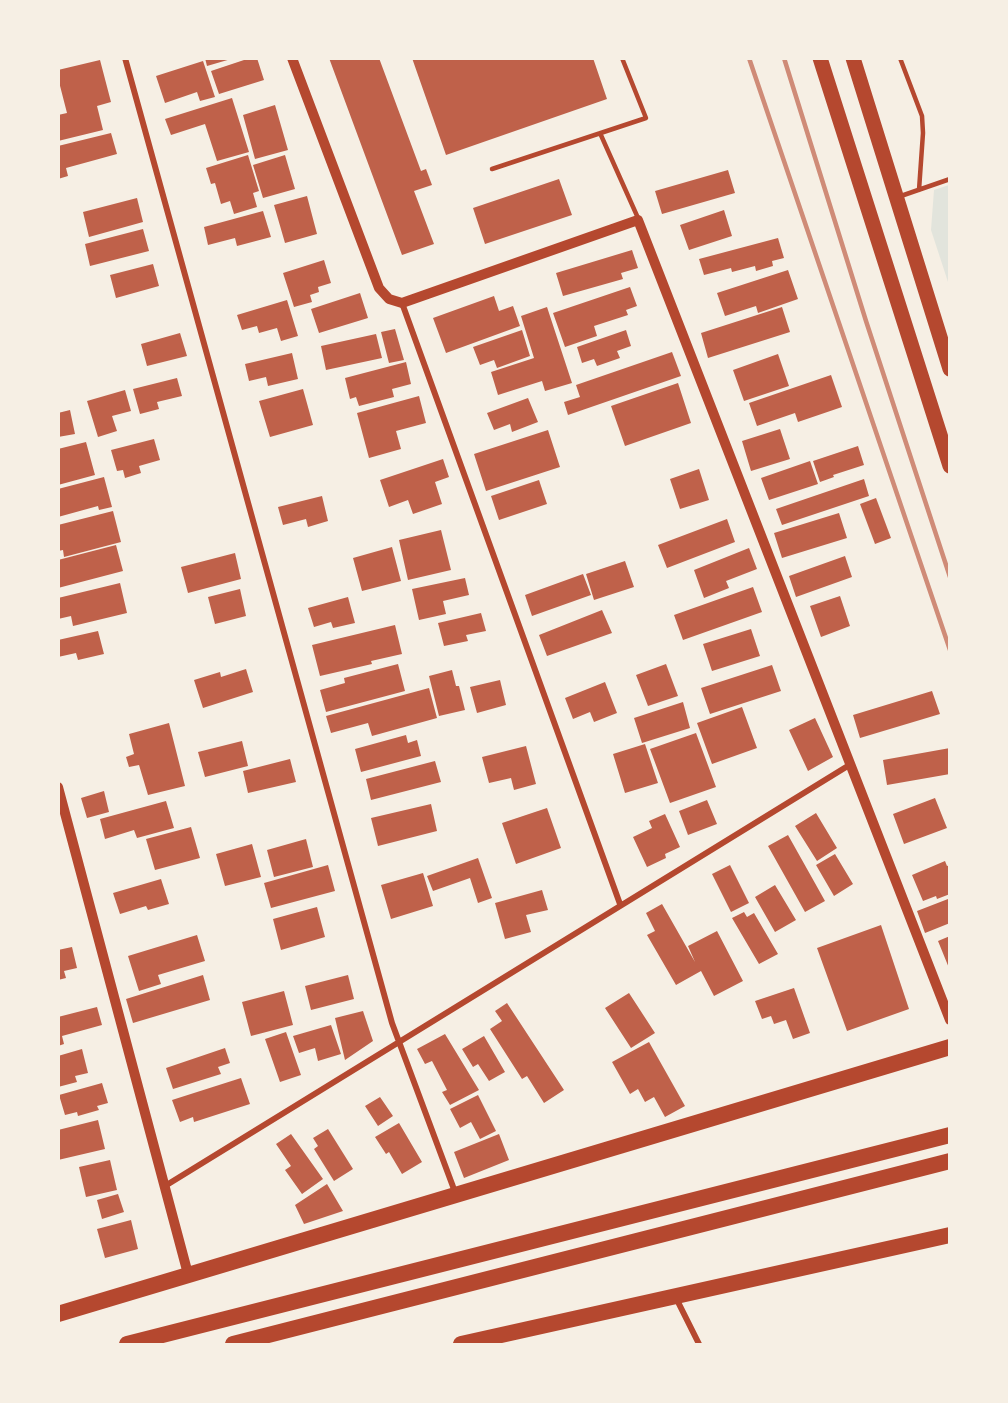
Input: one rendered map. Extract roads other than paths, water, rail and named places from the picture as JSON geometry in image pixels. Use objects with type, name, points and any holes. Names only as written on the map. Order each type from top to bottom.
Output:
[{"type":"highway","points":[[58,1314],[950,1047]]},
{"type":"highway","points":[[127,1344],[950,1135]]},
{"type":"highway","points":[[233,1344],[950,1161]]},
{"type":"highway","points":[[461,1344],[492,1341],[675,1296],[950,1235]]},
{"type":"main road","points":[[820,58],[950,466]]},
{"type":"main road","points":[[853,58],[950,369]]},
{"type":"street","points":[[125,58],[398,1042],[455,1194]]},
{"type":"street","points":[[292,58],[379,288],[389,299],[402,303],[638,220],[950,1020]]},
{"type":"street","points":[[402,303],[620,904]]},
{"type":"street","points":[[165,1186],[851,763]]},
{"type":"street","points":[[58,787],[188,1275]]},
{"type":"street","points":[[675,1296],[699,1344]]},
{"type":"lane","points":[[492,169],[646,117],[622,58]]},
{"type":"lane","points":[[900,58],[922,116],[919,190]]},
{"type":"lane","points":[[600,133],[638,220]]},
{"type":"lane","points":[[896,198],[950,179]]},
{"type":"railway","points":[[749,58],[950,650]]},
{"type":"railway","points":[[784,58],[866,321],[950,577]]}]
